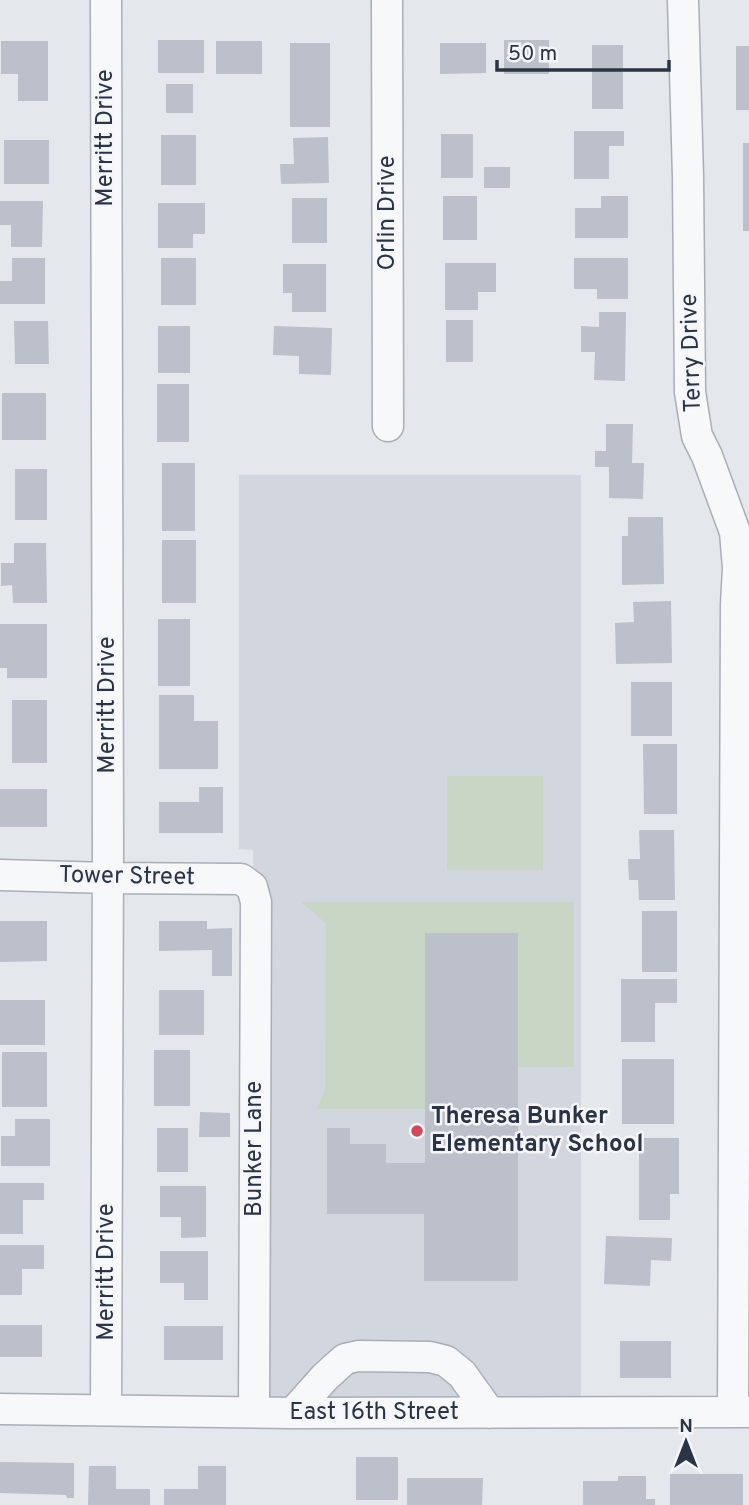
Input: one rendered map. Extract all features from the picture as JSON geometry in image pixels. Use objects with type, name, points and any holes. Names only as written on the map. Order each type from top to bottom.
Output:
[{"type":"street","name":"Merritt Drive","points":[[106,0],[106,1410]]},
{"type":"street","name":"Orlin Drive","points":[[387,0],[388,426]]},
{"type":"street","name":"Terry Drive","points":[[683,0],[690,392],[697,436],[735,532],[738,568],[736,605],[741,1412]]},
{"type":"street","name":"Tower Street","points":[[0,875],[241,879],[252,887]]},
{"type":"street","name":"Bunker Lane","points":[[252,887],[256,902],[254,1412]]},
{"type":"street","points":[[293,1413],[345,1359],[358,1356],[430,1357],[446,1361],[462,1374],[490,1413]]},
{"type":"street","name":"East 16th Street","points":[[0,1409],[293,1413],[741,1412]]},
{"type":"shaded area","name":"Theresa Bunker Elementary School","points":[[239,475],[581,475],[581,1412],[254,1412],[253,850],[239,849]]},
{"type":"green space","points":[[447,776],[543,776],[543,870],[447,870]]},
{"type":"green space","points":[[301,902],[574,902],[574,1067],[518,1067],[518,933],[426,933],[425,1109],[317,1109],[325,1089],[326,923]]},
{"type":"building","points":[[158,40],[204,40],[204,73],[158,73]]},
{"type":"building","points":[[504,40],[549,40],[549,74],[504,74]]},
{"type":"building","points":[[1,41],[48,41],[48,101],[18,101],[18,74],[1,74]]},
{"type":"building","points":[[216,41],[262,41],[262,74],[216,74]]},
{"type":"building","points":[[290,43],[330,43],[330,127],[290,127]]},
{"type":"building","points":[[440,43],[486,43],[486,73],[440,74]]},
{"type":"building","points":[[592,45],[623,45],[623,109],[592,109]]},
{"type":"building","points":[[736,46],[749,46],[749,110],[736,110]]},
{"type":"building","points":[[166,84],[193,84],[193,113],[166,113]]},
{"type":"building","points":[[574,131],[624,131],[624,146],[609,146],[609,179],[574,179]]},
{"type":"building","points":[[441,134],[473,134],[473,178],[441,178]]},
{"type":"building","points":[[161,135],[196,135],[196,185],[161,185]]},
{"type":"building","points":[[328,137],[329,183],[281,184],[280,164],[294,164],[293,138]]},
{"type":"building","points":[[4,140],[49,140],[49,184],[4,184]]},
{"type":"building","points":[[743,143],[749,143],[749,231],[743,231]]},
{"type":"building","points":[[484,167],[510,167],[510,188],[484,188]]},
{"type":"building","points":[[443,196],[477,196],[477,240],[443,240]]},
{"type":"building","points":[[601,196],[628,196],[628,238],[575,238],[575,208],[601,208]]},
{"type":"building","points":[[292,198],[327,198],[327,243],[292,243]]},
{"type":"building","points":[[0,201],[43,201],[42,247],[11,247],[11,225],[0,225]]},
{"type":"building","points":[[158,203],[205,203],[205,234],[193,234],[193,248],[158,248]]},
{"type":"building","points":[[12,258],[45,258],[45,304],[0,304],[0,281],[12,281]]},
{"type":"building","points":[[161,258],[196,258],[196,305],[161,305]]},
{"type":"building","points":[[574,258],[628,258],[628,299],[597,299],[597,289],[574,289]]},
{"type":"building","points":[[445,263],[496,263],[496,292],[478,292],[478,310],[445,310]]},
{"type":"building","points":[[283,264],[326,264],[326,312],[292,312],[292,293],[283,293]]},
{"type":"building","points":[[599,312],[626,312],[625,381],[594,380],[595,352],[581,352],[581,326],[599,327]]},
{"type":"building","points":[[446,320],[473,320],[473,362],[446,362]]},
{"type":"building","points":[[14,321],[48,321],[49,364],[15,364]]},
{"type":"building","points":[[158,326],[190,326],[190,373],[158,373]]},
{"type":"building","points":[[274,326],[332,328],[331,375],[299,374],[299,356],[273,355]]},
{"type":"building","points":[[157,384],[189,384],[189,442],[157,442]]},
{"type":"building","points":[[2,393],[46,393],[46,440],[2,440]]},
{"type":"building","points":[[606,424],[633,424],[632,463],[644,463],[643,499],[609,498],[609,467],[595,467],[595,451],[606,451]]},
{"type":"building","points":[[162,463],[195,463],[195,531],[162,531]]},
{"type":"building","points":[[15,469],[47,469],[47,520],[15,520]]},
{"type":"building","points":[[628,517],[663,517],[664,584],[622,585],[622,536],[628,536]]},
{"type":"building","points":[[162,540],[196,540],[196,603],[162,603]]},
{"type":"building","points":[[14,543],[46,543],[47,603],[13,603],[12,585],[1,586],[1,563],[14,563]]},
{"type":"building","points":[[671,601],[672,663],[616,664],[615,623],[634,622],[633,602]]},
{"type":"building","points":[[158,619],[190,619],[190,686],[158,686]]},
{"type":"building","points":[[0,624],[47,624],[47,678],[7,678],[7,668],[0,668]]},
{"type":"building","points":[[631,682],[672,682],[672,736],[631,736]]},
{"type":"building","points":[[159,695],[194,695],[194,721],[218,721],[218,769],[159,769]]},
{"type":"building","points":[[12,700],[47,700],[47,763],[12,763]]},
{"type":"building","points":[[643,744],[677,744],[677,814],[644,814]]},
{"type":"building","points":[[199,787],[223,787],[223,833],[159,833],[159,802],[199,802]]},
{"type":"building","points":[[0,789],[47,789],[47,827],[0,827]]},
{"type":"building","points":[[639,830],[674,830],[675,900],[639,900],[638,880],[629,880],[628,859],[640,859]]},
{"type":"building","points":[[642,911],[677,911],[677,972],[642,972]]},
{"type":"building","points":[[0,921],[47,921],[47,961],[0,962]]},
{"type":"building","points":[[159,921],[207,921],[207,929],[232,928],[232,976],[212,976],[212,950],[159,951]]},
{"type":"building","points":[[425,933],[518,933],[518,1281],[424,1281],[424,1214],[327,1214],[327,1128],[350,1128],[350,1144],[386,1144],[386,1163],[425,1163]]},
{"type":"building","points":[[621,979],[677,979],[677,1003],[655,1003],[655,1042],[621,1042]]},
{"type":"building","points":[[159,990],[204,990],[204,1035],[159,1035]]},
{"type":"building","points":[[0,1000],[45,1000],[45,1045],[0,1045]]},
{"type":"building","points":[[154,1050],[190,1050],[190,1106],[154,1106]]},
{"type":"building","points":[[2,1052],[47,1052],[47,1107],[2,1107]]},
{"type":"building","points":[[622,1059],[674,1059],[674,1124],[622,1124]]},
{"type":"building","points":[[200,1112],[230,1113],[230,1137],[199,1137]]},
{"type":"building","points":[[15,1119],[50,1119],[50,1166],[1,1166],[1,1136],[15,1136]]},
{"type":"building","points":[[157,1128],[188,1128],[188,1172],[157,1172]]},
{"type":"building","points":[[639,1138],[679,1138],[679,1194],[670,1194],[670,1220],[639,1220]]},
{"type":"building","points":[[0,1183],[44,1183],[44,1200],[23,1200],[23,1234],[0,1234]]},
{"type":"building","points":[[160,1186],[206,1186],[206,1237],[181,1238],[181,1217],[160,1217]]},
{"type":"building","points":[[606,1236],[672,1238],[671,1261],[651,1260],[650,1286],[604,1284]]},
{"type":"building","points":[[0,1245],[44,1245],[44,1269],[22,1269],[22,1295],[0,1295]]},
{"type":"building","points":[[160,1251],[208,1251],[208,1300],[184,1300],[184,1283],[160,1283]]},
{"type":"building","points":[[0,1325],[42,1325],[42,1357],[0,1357]]},
{"type":"building","points":[[164,1326],[223,1326],[223,1360],[164,1360]]},
{"type":"building","points":[[620,1341],[671,1341],[671,1378],[620,1378]]},
{"type":"building","points":[[356,1457],[398,1457],[398,1500],[356,1500]]},
{"type":"building","points":[[0,1462],[74,1463],[74,1498],[67,1498],[66,1495],[0,1493]]},
{"type":"building","points":[[89,1466],[116,1466],[116,1489],[150,1489],[150,1505],[88,1505]]},
{"type":"building","points":[[198,1466],[226,1466],[226,1505],[164,1505],[164,1489],[198,1489]]},
{"type":"building","points":[[670,1474],[743,1474],[743,1505],[670,1505]]},
{"type":"building","points":[[618,1476],[646,1476],[646,1499],[655,1499],[655,1505],[583,1505],[583,1481],[618,1481]]},
{"type":"building","points":[[407,1478],[483,1478],[482,1505],[407,1505]]},
{"type":"place","name":"Theresa Bunker Elementary School","points":[[417,1131]]}]
